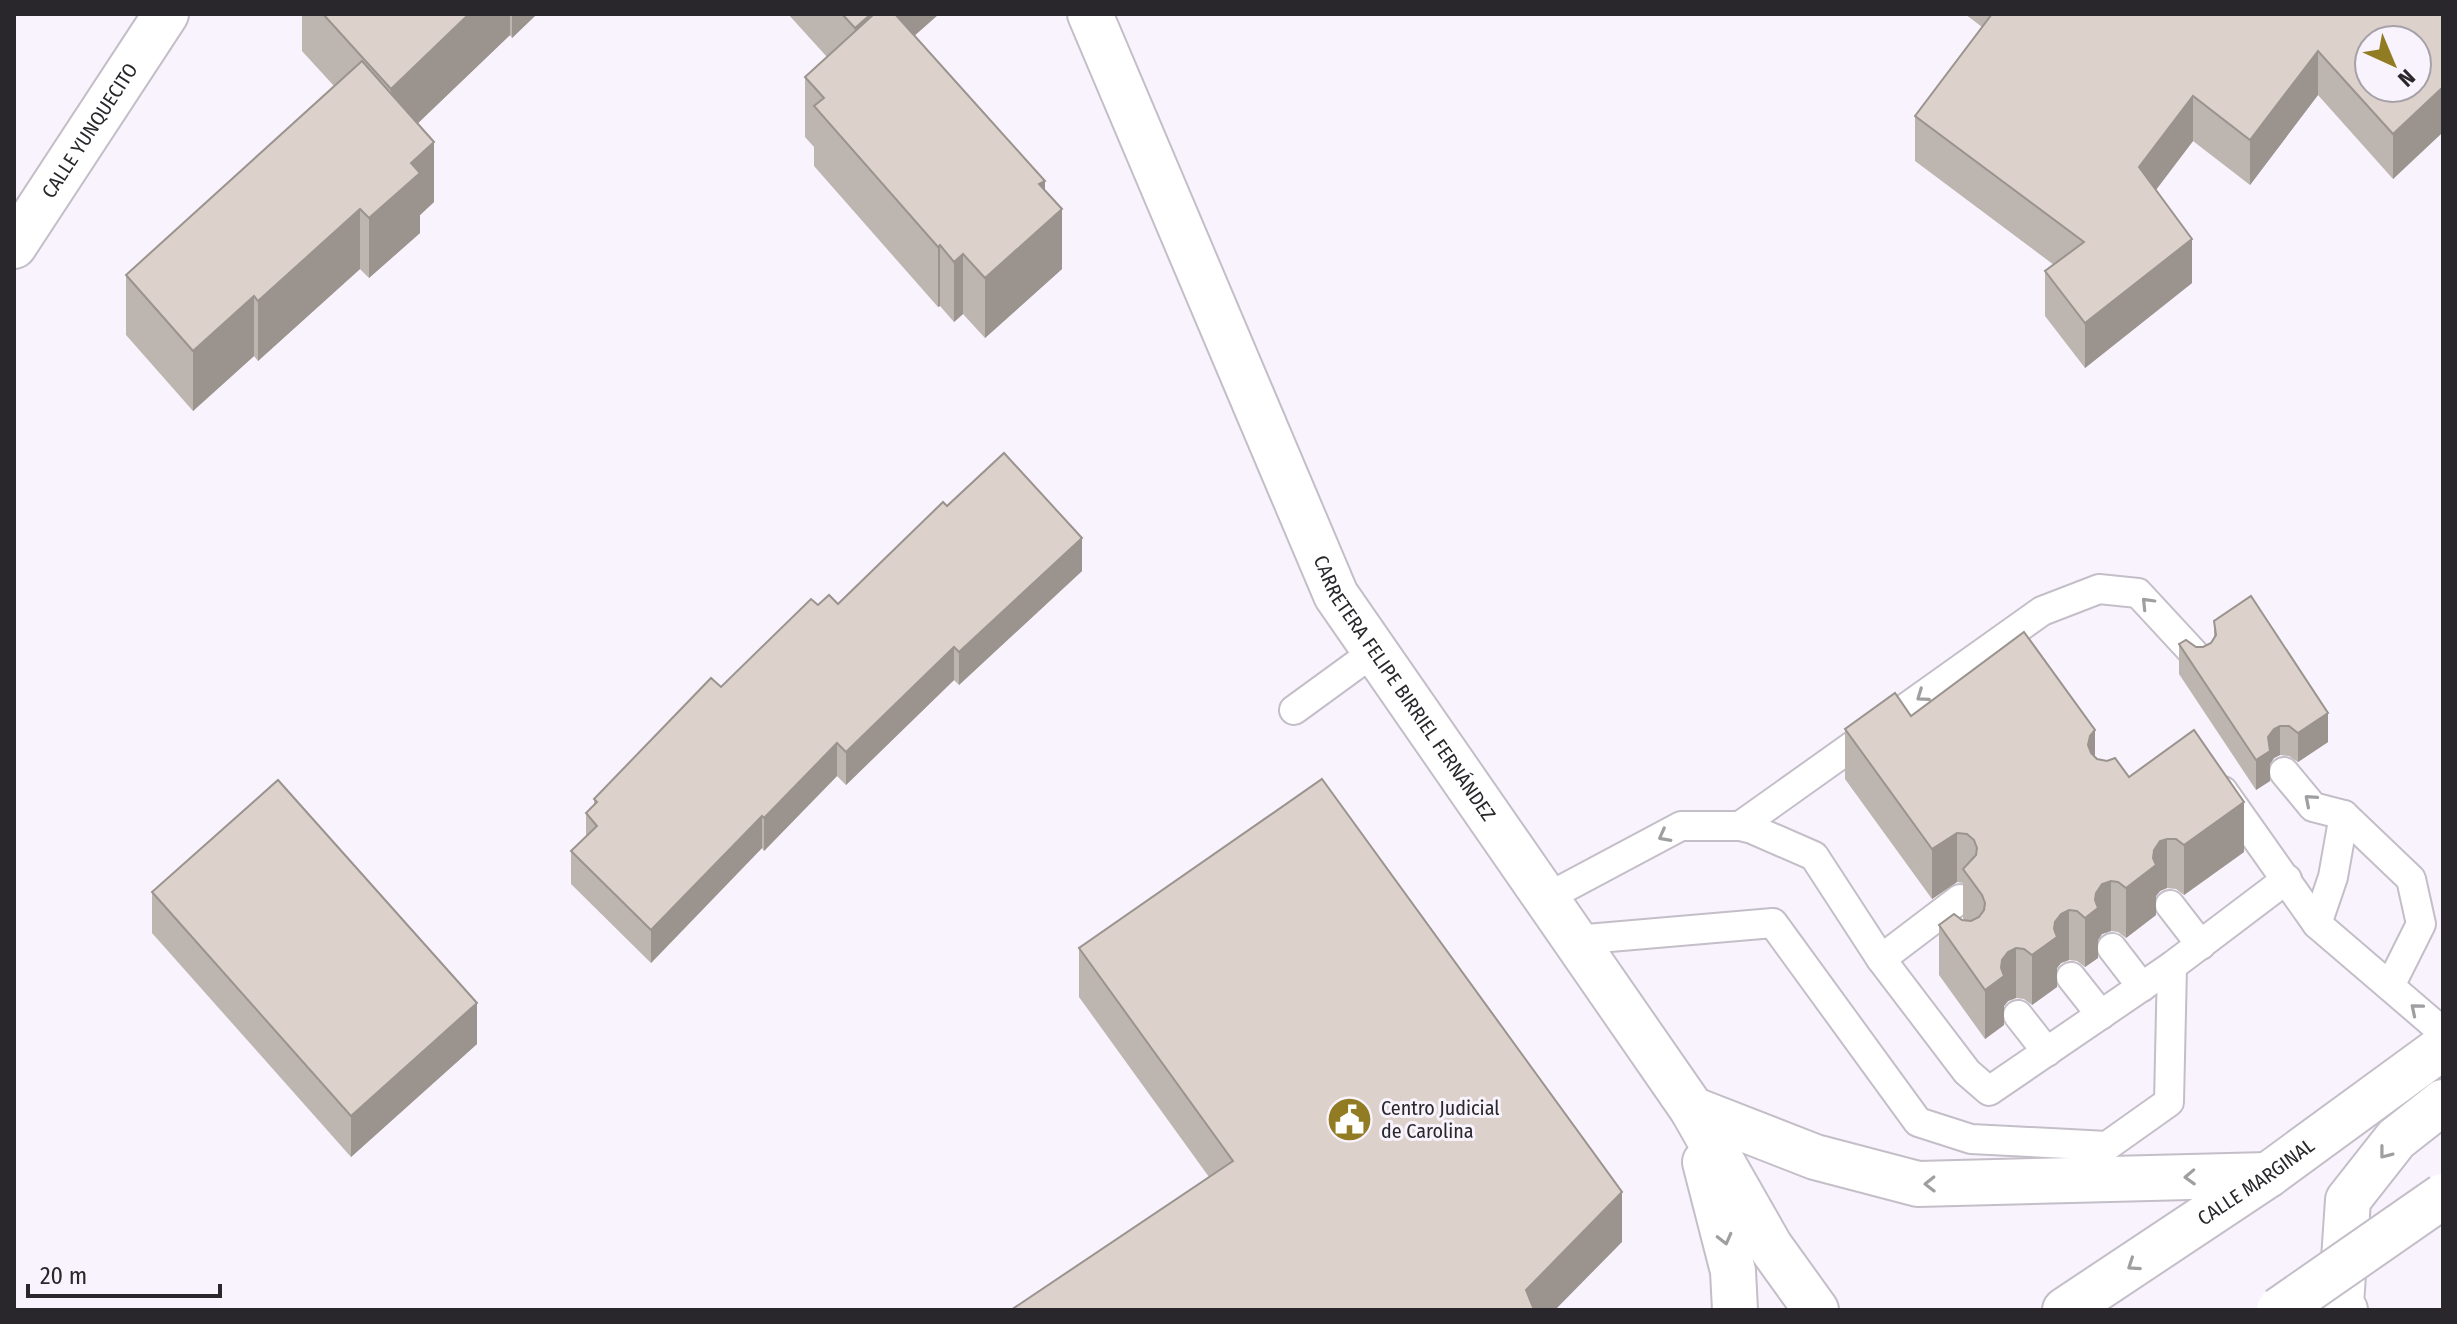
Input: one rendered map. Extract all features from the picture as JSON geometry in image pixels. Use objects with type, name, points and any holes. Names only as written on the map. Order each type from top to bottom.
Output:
[{"type":"street","name":"CALLE YUNQUECITO","points":[[14,246],[166,14]]},
{"type":"street","name":"CARRETERA FELIPE BIRRIEL FERNÁNDEZ","points":[[1090,14],[1336,595],[1692,1109],[1770,1246],[1816,1310]]},
{"type":"street","name":"CALLE MARGINAL","points":[[2065,1310],[2268,1175],[2443,1047]]},
{"type":"street","points":[[2345,1310],[2341,1304],[2348,1200],[2396,1139],[2443,1102]]},
{"type":"street","points":[[1692,1109],[1815,1157],[1918,1184],[2268,1175]]},
{"type":"street","points":[[1692,1109],[1733,1271],[1735,1310]]},
{"type":"street","points":[[2279,1310],[2443,1196]]},
{"type":"lane","points":[[1740,826],[2042,611],[2099,589],[2138,593],[2200,660]]},
{"type":"lane","points":[[1294,710],[1375,651]]},
{"type":"lane","points":[[2203,765],[2317,924],[2443,1032]]},
{"type":"lane","points":[[2284,772],[2313,807],[2344,815],[2411,879],[2421,924],[2390,986]]},
{"type":"lane","points":[[2317,924],[2333,877],[2344,815]]},
{"type":"lane","points":[[1546,898],[1681,826],[1740,826],[1814,856],[1881,959],[1967,1072],[1989,1091],[2172,966],[2287,879]]},
{"type":"lane","points":[[2170,905],[2201,945]]},
{"type":"lane","points":[[1881,959],[1951,916]]},
{"type":"lane","points":[[1575,940],[1773,923],[1918,1122],[1971,1139],[2107,1146],[2169,1102],[2172,966]]},
{"type":"lane","points":[[2112,948],[2142,987]]},
{"type":"lane","points":[[2071,977],[2101,1015]]},
{"type":"lane","points":[[2018,1015],[2047,1052]]},
{"type":"building","points":[[323,14],[469,14],[391,89]]},
{"type":"building","points":[[842,14],[871,14],[855,28]]},
{"type":"building","points":[[874,14],[895,14],[1045,181],[1039,184],[1062,209],[985,278],[963,254],[954,262],[940,245],[938,247],[814,106],[824,98],[805,77]]},
{"type":"building","points":[[1992,14],[2443,14],[2443,87],[2433,96],[2433,24],[2353,24],[2353,90],[2318,51],[2250,140],[2193,96],[2139,167],[2192,239],[2085,323],[2045,271],[2084,242],[1915,116]]},
{"type":"building","points":[[362,61],[434,142],[411,163],[420,173],[369,218],[360,209],[258,301],[254,296],[193,351],[126,275]]},
{"type":"building","points":[[2366,104],[2425,104],[2393,134]]},
{"type":"building","points":[[1004,453],[1082,538],[959,652],[954,647],[846,752],[837,743],[651,930],[571,851],[597,826],[586,813],[597,802],[594,799],[711,678],[721,687],[811,599],[818,605],[829,595],[838,604],[943,502],[947,506]]},
{"type":"building","points":[[2251,596],[2328,713],[2298,733],[2289,726],[2274,729],[2268,737],[2270,751],[2256,760],[2179,644],[2186,640],[2196,647],[2211,643],[2216,635],[2214,621]]},
{"type":"building","points":[[2024,632],[2095,730],[2088,745],[2097,759],[2107,761],[2115,758],[2129,777],[2194,730],[2244,802],[2184,845],[2176,839],[2160,841],[2154,850],[2156,865],[2126,888],[2118,882],[2102,884],[2096,893],[2098,908],[2085,918],[2077,911],[2069,910],[2061,914],[2055,922],[2057,937],[2032,955],[2016,948],[2008,952],[2002,960],[2004,976],[1985,990],[1939,925],[1954,914],[1962,920],[1971,921],[1984,910],[1982,895],[1963,869],[1976,855],[1974,840],[1967,834],[1957,833],[1932,849],[1845,729],[1895,693],[1911,716]]},
{"type":"building","name":"Centro Judicial de Carolina","points":[[1322,779],[1622,1192],[1526,1290],[1534,1310],[1011,1310],[1233,1161],[1079,948]]},
{"type":"building","points":[[278,780],[477,1003],[351,1116],[152,892]]},
{"type":"place","name":"Centro Judicial de Carolina","points":[[1350,1120]]}]
